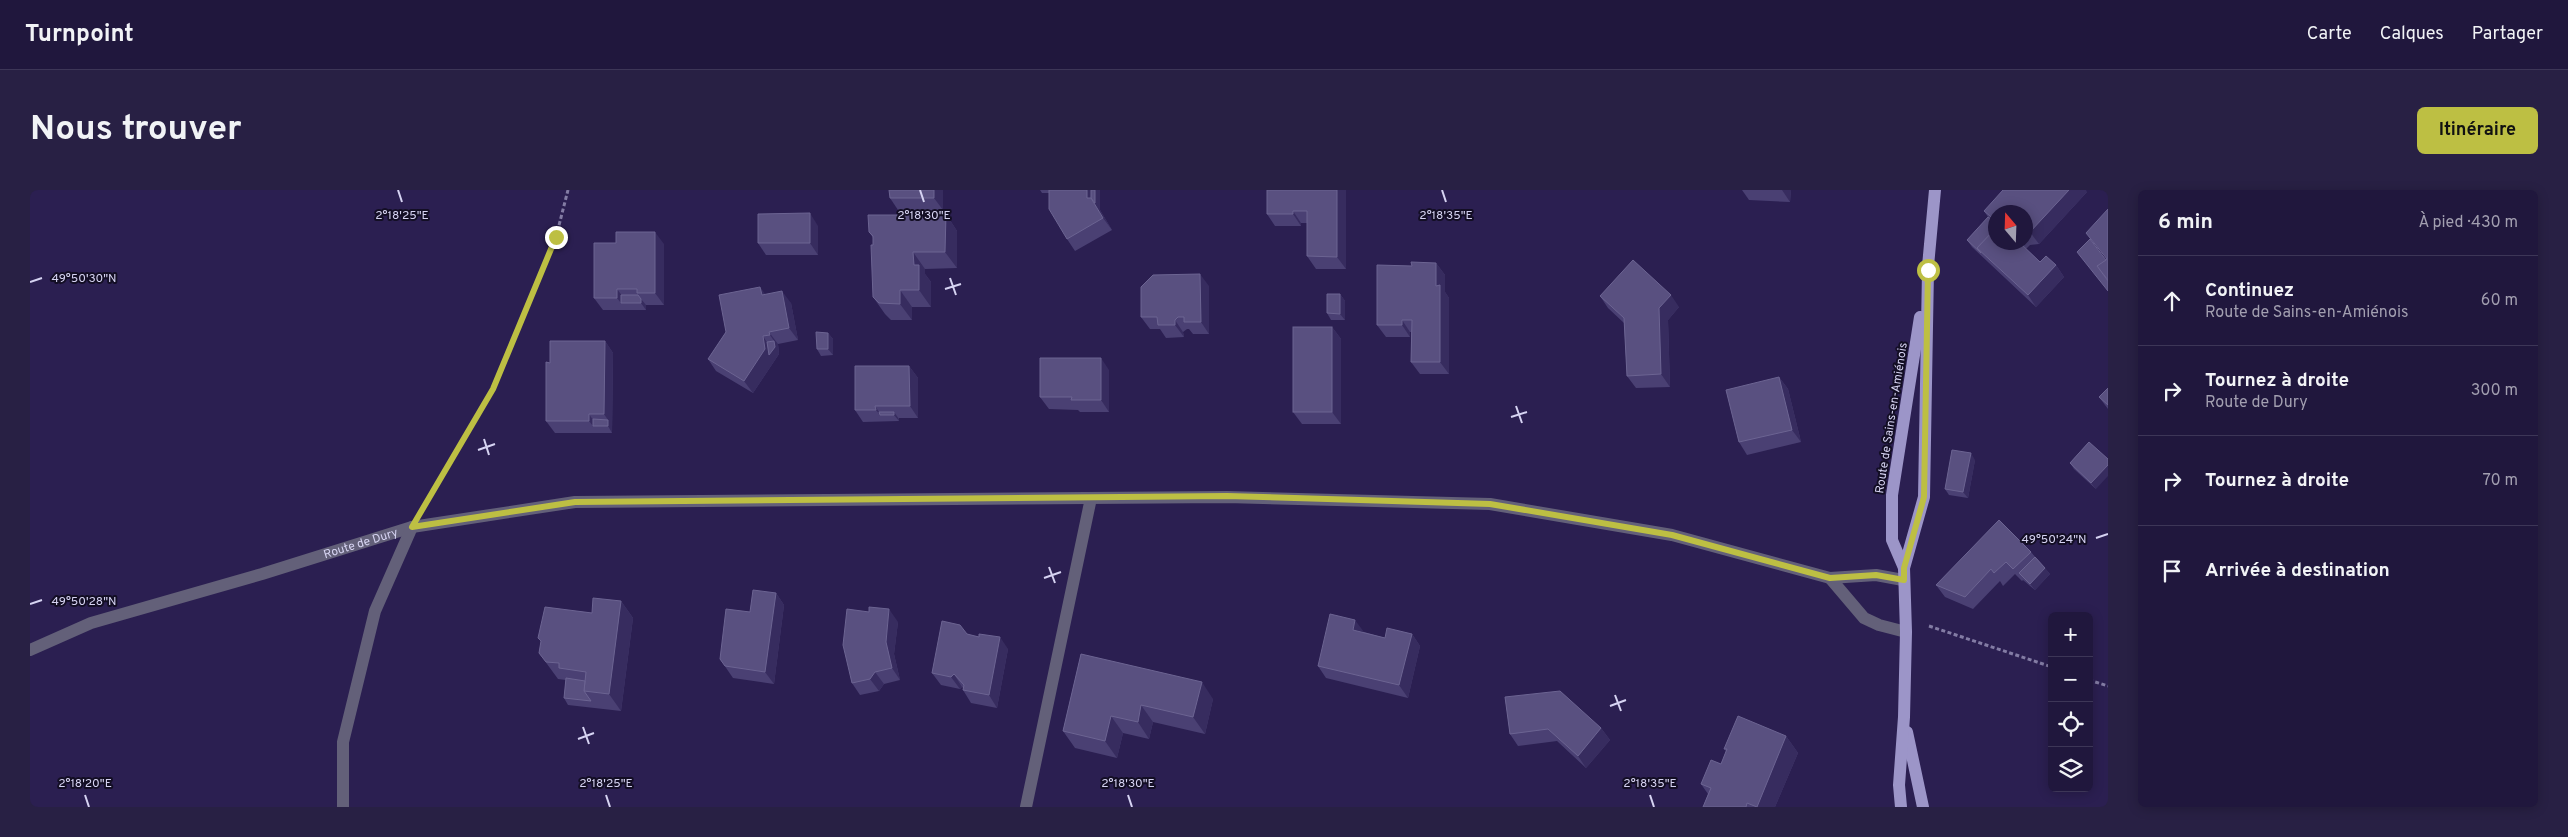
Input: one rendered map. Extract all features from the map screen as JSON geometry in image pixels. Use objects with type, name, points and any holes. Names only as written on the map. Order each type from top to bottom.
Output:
[{"type":"main road","name":"Route de Sains-en-Amiénois","points":[[1904,574],[1924,497],[1928,270],[1935,190]]},
{"type":"main road","name":"Route de Sains-en-Amiénois","points":[[1901,807],[1899,785],[1904,717],[1906,618],[1904,574],[1892,540],[1892,495],[1928,270]]},
{"type":"main road","name":"Route de Sains-en-Amiénois","points":[[1904,717],[1923,807]]},
{"type":"street","name":"Route de Dury","points":[[30,650],[91,623],[262,574],[412,527],[575,502],[1227,496],[1490,504],[1672,535],[1830,578],[1904,574]]},
{"type":"street","points":[[1026,807],[1091,498]]},
{"type":"street","points":[[342,807],[343,742],[373,620],[412,527]]},
{"type":"street","points":[[1830,578],[1864,618],[1879,625],[1906,632]]},
{"type":"path","points":[[412,527],[493,389],[556,237],[568,190]]},
{"type":"path","points":[[1906,618],[2048,666]]},
{"type":"path","points":[[2093,681],[2108,686]]},
{"type":"building","points":[[889,190],[934,190],[934,198],[890,198]]},
{"type":"building","points":[[1049,190],[1087,190],[1087,198],[1091,198],[1103,218],[1067,239],[1049,209]]},
{"type":"building","points":[[1091,190],[1095,190],[1095,203],[1091,198]]},
{"type":"building","points":[[1267,190],[1337,190],[1337,257],[1307,256],[1307,211],[1293,211],[1293,214],[1267,214]]},
{"type":"building","points":[[2003,190],[2069,190],[2033,229],[2033,205],[1989,205]]},
{"type":"building","points":[[2108,209],[2108,280],[2097,266],[2107,259],[2086,233]]},
{"type":"building","points":[[934,211],[934,214],[946,214],[945,252],[913,252],[914,265],[919,265],[919,290],[900,290],[900,304],[879,303],[873,297],[871,245],[873,245],[873,236],[869,232],[868,215],[900,215],[900,212]]},
{"type":"building","points":[[810,213],[810,243],[758,243],[758,214]]},
{"type":"building","points":[[1988,217],[1988,236],[1977,248],[1981,253],[1967,240]]},
{"type":"building","points":[[616,232],[655,232],[655,293],[637,293],[637,289],[617,289],[617,298],[594,298],[594,243],[616,243]]},
{"type":"building","points":[[1988,236],[1988,250],[2027,250],[2040,262],[2046,256],[2056,265],[2028,295],[1977,248]]},
{"type":"building","points":[[2090,239],[2106,260],[2097,266],[2108,281],[2108,291],[2077,252]]},
{"type":"building","points":[[1633,260],[1671,295],[1659,308],[1661,374],[1627,376],[1624,318],[1600,296]]},
{"type":"building","points":[[1411,262],[1436,263],[1436,286],[1440,285],[1440,362],[1411,362],[1412,320],[1402,320],[1402,325],[1377,325],[1377,265],[1412,266]]},
{"type":"building","points":[[1200,274],[1201,322],[1184,322],[1184,317],[1178,317],[1175,320],[1175,325],[1158,325],[1157,317],[1141,317],[1141,287],[1153,275]]},
{"type":"building","points":[[760,287],[762,295],[782,291],[789,328],[769,332],[770,335],[763,336],[765,349],[744,381],[708,359],[726,332],[719,295]]},
{"type":"building","points":[[1327,294],[1340,294],[1340,314],[1327,313]]},
{"type":"building","points":[[621,295],[638,295],[641,303],[621,303]]},
{"type":"building","points":[[1293,327],[1332,327],[1332,412],[1293,412]]},
{"type":"building","points":[[816,332],[828,333],[828,349],[817,349]]},
{"type":"building","points":[[550,341],[605,341],[604,414],[589,414],[589,421],[546,421],[546,362],[550,363]]},
{"type":"building","points":[[774,341],[775,347],[769,355],[767,342]]},
{"type":"building","points":[[1040,358],[1101,358],[1101,400],[1071,400],[1072,397],[1040,397]]},
{"type":"building","points":[[855,366],[909,366],[910,406],[875,406],[876,410],[855,410]]},
{"type":"building","points":[[1779,377],[1792,430],[1739,442],[1726,390]]},
{"type":"building","points":[[2108,388],[2108,405],[2099,397]]},
{"type":"building","points":[[879,412],[894,412],[894,415],[880,415]]},
{"type":"building","points":[[593,419],[608,420],[608,426],[593,426]]},
{"type":"building","points":[[2089,442],[2108,459],[2108,465],[2091,483],[2070,463]]},
{"type":"building","points":[[1952,450],[1971,453],[1963,492],[1945,489]]},
{"type":"building","points":[[1999,520],[2031,552],[2013,569],[2006,562],[1994,573],[1991,569],[1965,597],[1936,585]]},
{"type":"building","points":[[2035,557],[2045,568],[2030,584],[2019,573]]},
{"type":"building","points":[[753,590],[776,593],[765,672],[725,666],[720,659],[726,609],[750,612]]},
{"type":"building","points":[[593,598],[621,601],[609,694],[584,691],[586,672],[559,668],[559,663],[546,662],[539,653],[541,641],[538,638],[545,607],[592,613]]},
{"type":"building","points":[[869,607],[889,609],[886,642],[892,668],[875,672],[870,679],[852,683],[843,645],[847,609],[869,612]]},
{"type":"building","points":[[1330,614],[1355,620],[1353,630],[1385,638],[1387,628],[1412,634],[1399,685],[1318,666]]},
{"type":"building","points":[[942,621],[960,625],[967,634],[979,637],[979,634],[1000,637],[989,695],[963,690],[964,685],[954,674],[951,677],[932,673]]},
{"type":"building","points":[[1081,654],[1202,682],[1193,717],[1141,705],[1138,722],[1111,716],[1105,741],[1063,731]]},
{"type":"building","points":[[566,678],[585,681],[584,691],[591,701],[564,698]]},
{"type":"building","points":[[1560,691],[1601,728],[1578,756],[1548,729],[1510,734],[1505,697]]},
{"type":"building","points":[[1738,716],[1786,736],[1757,807],[1747,803],[1746,807],[1703,807],[1711,788],[1701,784],[1711,760],[1721,764],[1727,749],[1724,749]]},
{"type":"route","points":[[556,237],[493,389],[412,527],[575,502],[1227,496],[1490,504],[1672,535],[1830,578],[1876,575],[1904,580],[1904,568],[1924,497],[1928,270]]}]
